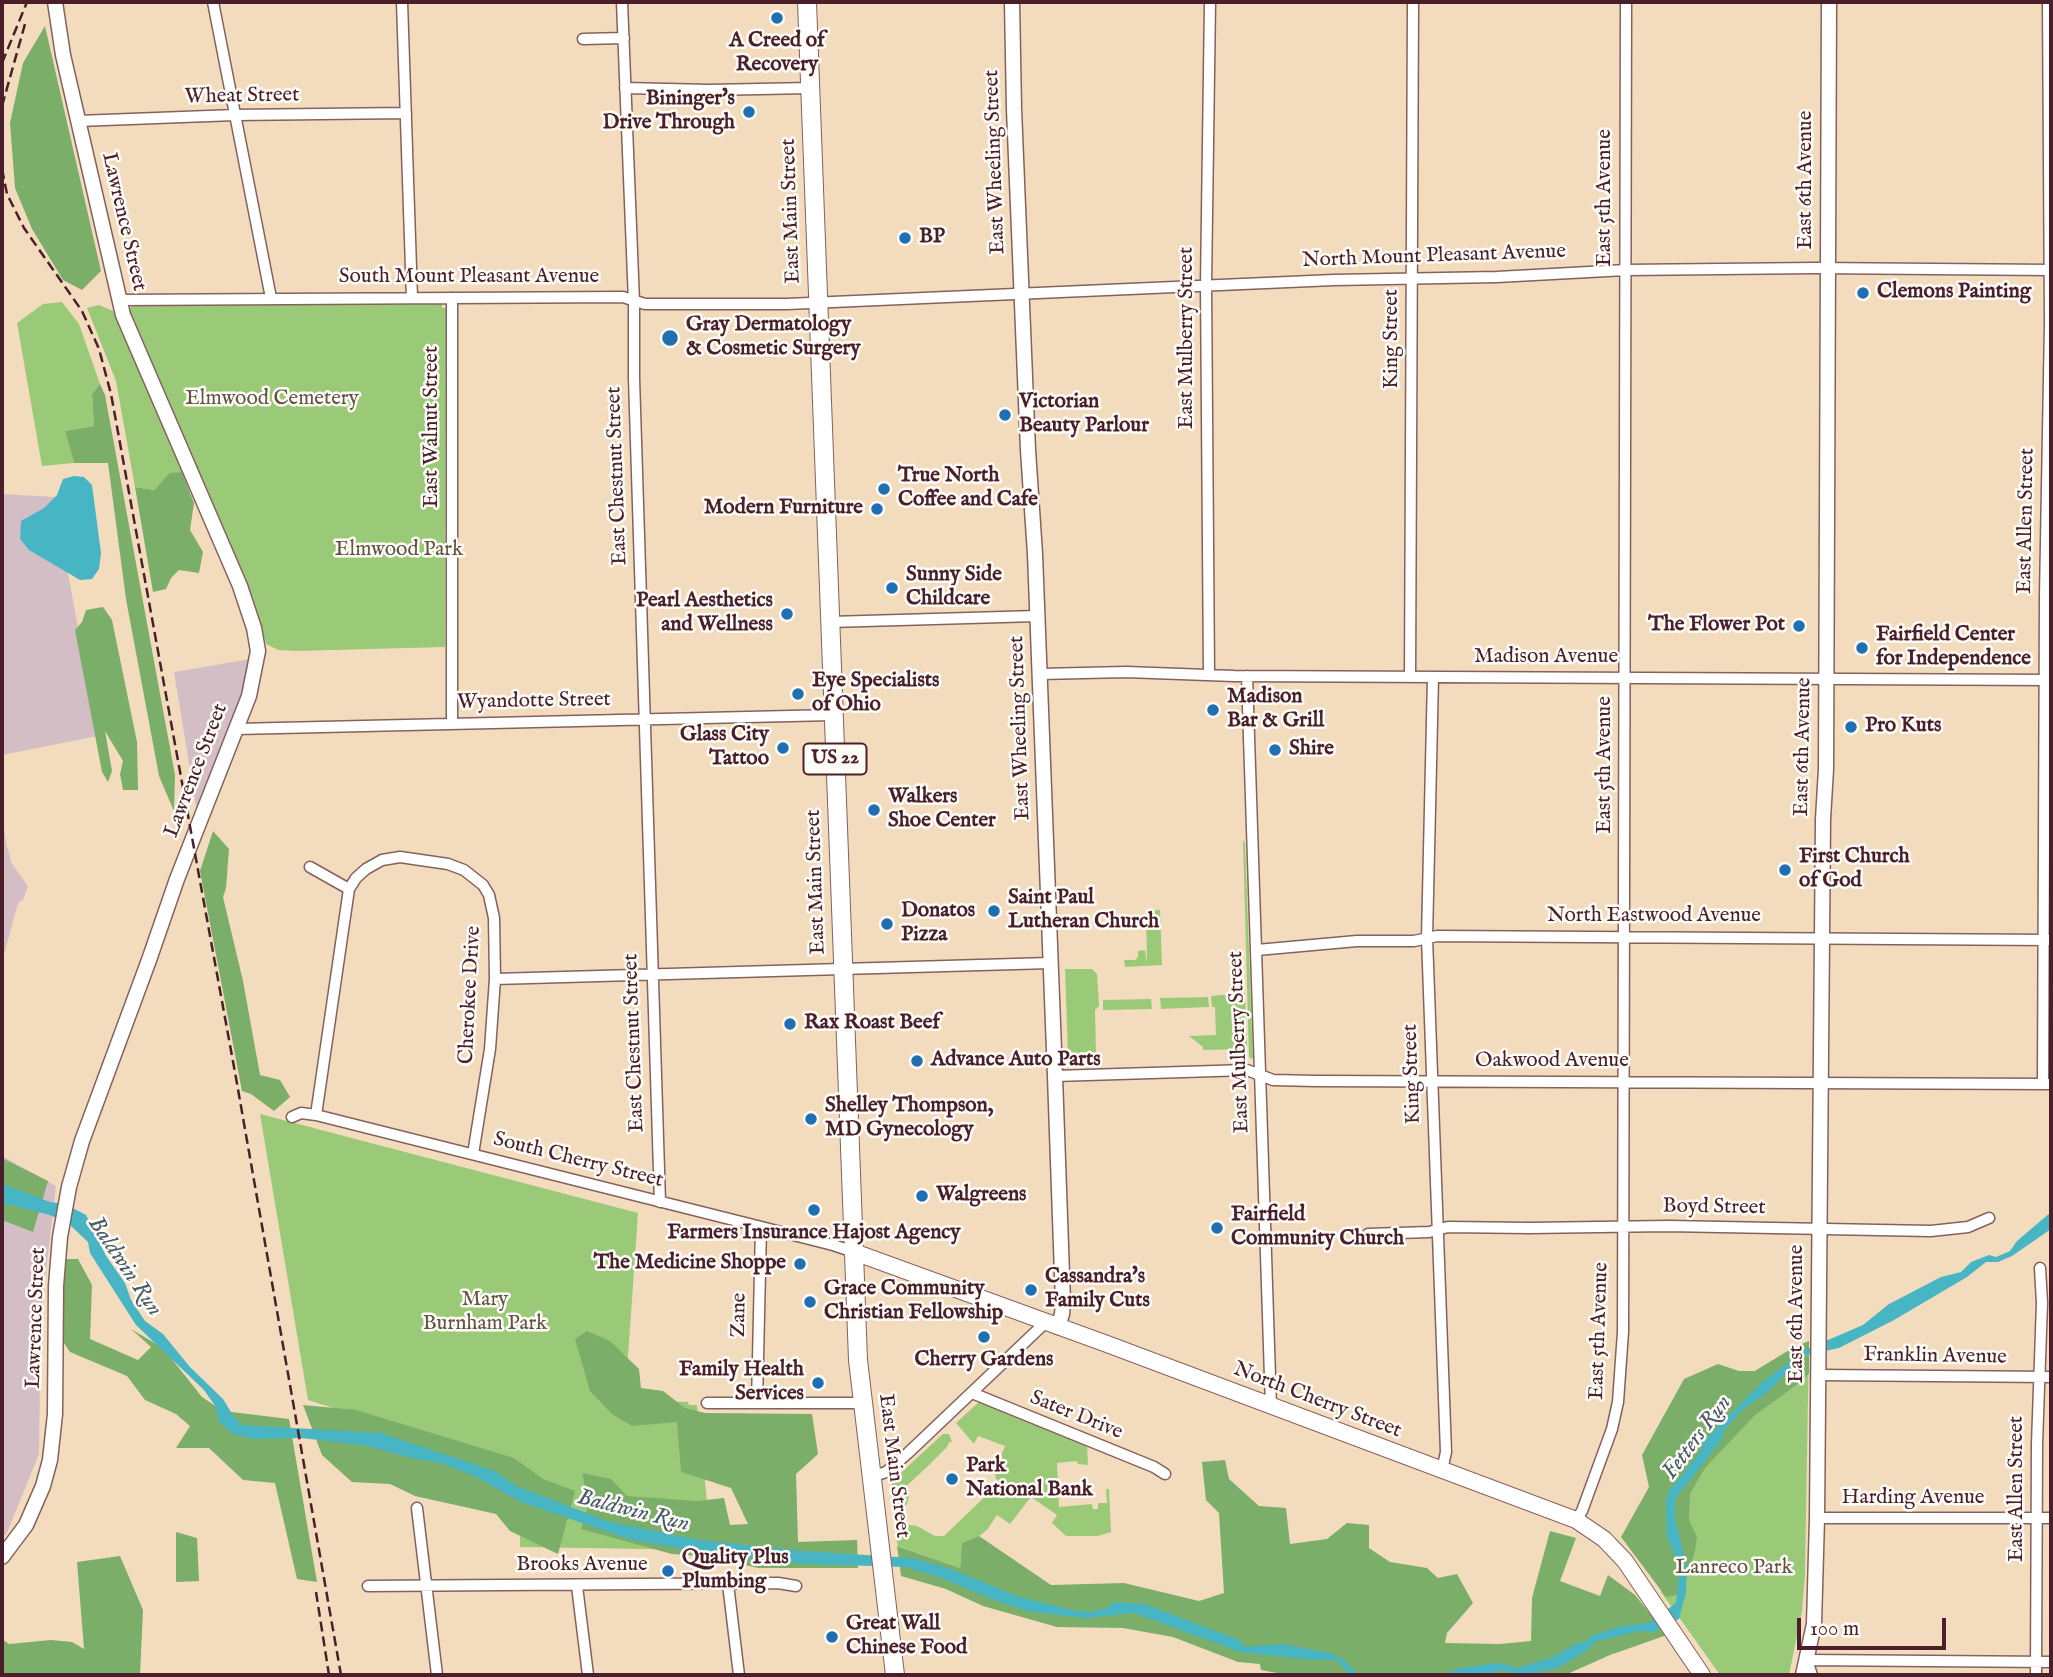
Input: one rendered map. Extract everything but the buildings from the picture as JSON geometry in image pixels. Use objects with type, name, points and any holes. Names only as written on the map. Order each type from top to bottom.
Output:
[{"type":"main road","name":"East Main Street","points":[[807,2],[842,969],[861,1403],[895,1675]]},
{"type":"main road","name":"North Cherry Street","points":[[854,1252],[1576,1520],[1616,1550],[1702,1675]]},
{"type":"street","name":"Lawrence Street","points":[[2,1557],[26,1525],[43,1486],[50,1460],[55,1414],[55,1286],[67,1198],[82,1141],[176,881],[236,729],[255,673],[258,651],[254,628],[240,586],[123,315],[78,121],[55,2]]},
{"type":"street","points":[[213,2],[271,298]]},
{"type":"street","points":[[402,2],[412,298]]},
{"type":"street","name":"East Chestnut Street","points":[[622,2],[634,302],[660,1202]]},
{"type":"street","name":"East Wheeling Street","points":[[1012,2],[1063,1303],[1062,1314],[1052,1324]]},
{"type":"street","name":"East Mulberry Street","points":[[1209,675],[1206,285],[1210,2]]},
{"type":"street","name":"King Street","points":[[1410,677],[1413,2]]},
{"type":"street","name":"East 5th Avenue","points":[[1576,1520],[1603,1455],[1618,1402],[1623,1332],[1626,2]]},
{"type":"street","name":"East 6th Avenue","points":[[1803,1675],[1815,1614],[1817,1518],[1826,680],[1829,2]]},
{"type":"street","name":"East Allen Street","points":[[2047,1084],[2050,270],[2048,2]]},
{"type":"street","points":[[583,40],[624,38]]},
{"type":"street","points":[[625,88],[810,88]]},
{"type":"street","name":"Wheat Street","points":[[78,121],[234,115],[406,113]]},
{"type":"street","name":"North Mount Pleasant Avenue","points":[[818,303],[1206,285],[1626,270],[2050,270]]},
{"type":"street","name":"South Mount Pleasant Avenue","points":[[119,300],[623,297],[645,304],[818,303]]},
{"type":"street","name":"East Walnut Street","points":[[452,298],[452,724]]},
{"type":"street","points":[[830,622],[1037,616]]},
{"type":"street","name":"Madison Avenue","points":[[1040,674],[1126,672],[1247,676],[2048,680]]},
{"type":"street","name":"East Mulberry Street","points":[[1247,676],[1270,1407]]},
{"type":"street","name":"King Street","points":[[1433,677],[1427,938],[1446,1452],[1442,1470]]},
{"type":"street","name":"Wyandotte Street","points":[[236,729],[833,715]]},
{"type":"street","name":"Cherokee Drive","points":[[349,889],[356,878],[375,862],[390,858],[410,858],[449,864],[464,870],[483,886],[493,907],[495,979],[486,1080],[473,1154]]},
{"type":"street","points":[[310,867],[349,889],[316,1115]]},
{"type":"street","name":"North Eastwood Avenue","points":[[1257,950],[1357,941],[1414,941],[1437,936],[2047,940]]},
{"type":"street","points":[[495,979],[1050,963]]},
{"type":"street","name":"Oakwood Avenue","points":[[1055,1076],[1249,1070],[1273,1080],[2047,1084]]},
{"type":"street","name":"South Cherry Street","points":[[292,1117],[301,1113],[316,1115],[854,1252]]},
{"type":"street","name":"Boyd Street","points":[[1368,1234],[1438,1230],[1448,1227],[1623,1226],[1945,1231],[1968,1227],[1989,1218]]},
{"type":"street","name":"Zane","points":[[757,1403],[761,1227]]},
{"type":"street","name":"East Allen Street","points":[[2036,1675],[2038,1377],[2042,1303],[2040,1268]]},
{"type":"street","points":[[871,1477],[886,1472],[1052,1324]]},
{"type":"street","name":"Franklin Avenue","points":[[1819,1369],[2051,1377]]},
{"type":"street","name":"Sater Drive","points":[[972,1393],[1157,1468],[1165,1474]]},
{"type":"street","points":[[707,1403],[861,1403]]},
{"type":"street","points":[[417,1508],[436,1675]]},
{"type":"street","name":"Harding Avenue","points":[[1817,1518],[2051,1518]]},
{"type":"street","name":"Brooks Avenue","points":[[368,1586],[787,1583],[796,1586]]},
{"type":"street","points":[[728,1584],[739,1675]]},
{"type":"street","points":[[577,1586],[588,1675]]},
{"type":"street","points":[[1807,1660],[2051,1662]]},
{"type":"street","name":"East 6th Avenue","points":[[1807,1660],[1812,1675]]},
{"type":"shaded area","points":[[2,494],[54,497],[98,736],[2,755]]},
{"type":"shaded area","points":[[251,659],[245,688],[197,813],[174,672]]},
{"type":"shaded area","points":[[2,811],[12,864],[28,886],[23,900],[18,903],[2,962]]},
{"type":"shaded area","points":[[2,1156],[56,1186],[41,1313],[39,1454],[7,1533],[2,1538]]},
{"type":"green space","points":[[45,26],[101,271],[82,290],[63,280],[32,229],[15,188],[10,123],[23,63]]},
{"type":"green space","points":[[62,302],[79,324],[100,384],[92,394],[94,426],[65,431],[74,463],[42,466],[17,323],[43,304]]},
{"type":"green space","name":"Elmwood Cemetery","points":[[442,304],[442,308],[446,308],[445,647],[296,651],[278,650],[266,644],[242,576],[129,311],[132,305]]},
{"type":"green space","points":[[99,305],[113,311],[181,465],[182,472],[170,474],[154,490],[135,487],[116,381],[87,308]]},
{"type":"green space","points":[[100,384],[105,395],[175,775],[174,811],[159,776],[126,599],[108,463],[74,463],[65,431],[94,426],[92,394]]},
{"type":"green space","points":[[182,472],[194,503],[190,530],[203,552],[199,573],[179,570],[166,589],[153,592],[135,487],[154,490],[170,473]]},
{"type":"green space","points":[[103,607],[112,620],[137,742],[138,790],[123,790],[120,774],[123,761],[105,731],[112,771],[108,782],[102,772],[75,630],[82,622],[86,610]]},
{"type":"green space","points":[[213,831],[229,849],[223,897],[243,981],[260,1075],[280,1080],[290,1097],[274,1111],[251,1094],[242,1091],[200,871]]},
{"type":"green space","points":[[1243,840],[1245,843],[1253,1059],[1249,1057]]},
{"type":"green space","points":[[1160,910],[1162,965],[1125,967],[1124,960],[1135,960],[1138,951],[1145,950],[1147,964],[1146,911]]},
{"type":"green space","points":[[1065,969],[1092,969],[1097,974],[1099,1006],[1095,1010],[1096,1054],[1068,1055]]},
{"type":"green space","points":[[1245,993],[1247,1049],[1203,1050],[1203,1047],[1189,1036],[1216,1035],[1215,1007],[1212,1007],[1211,996]]},
{"type":"green space","points":[[1208,997],[1209,1007],[1161,1009],[1160,998]]},
{"type":"green space","points":[[1151,999],[1152,1009],[1103,1010],[1103,1000]]},
{"type":"green space","name":"Mary Burnham Park","points":[[260,1114],[638,1213],[625,1400],[688,1402],[689,1405],[697,1405],[712,1550],[520,1547],[520,1509],[467,1450],[308,1400]]},
{"type":"green space","points":[[2,1158],[48,1181],[33,1232],[2,1220]]},
{"type":"green space","points":[[65,1259],[78,1259],[92,1285],[90,1339],[138,1360],[151,1347],[131,1329],[163,1348],[202,1397],[223,1411],[289,1419],[317,1582],[297,1579],[275,1483],[243,1480],[209,1448],[176,1448],[190,1426],[176,1414],[145,1400],[127,1376],[70,1352],[62,1340]]},
{"type":"green space","points":[[587,1331],[610,1341],[639,1369],[641,1388],[663,1391],[685,1408],[705,1413],[812,1414],[818,1454],[796,1474],[798,1542],[857,1540],[858,1568],[758,1568],[712,1557],[672,1554],[581,1529],[589,1504],[582,1473],[611,1479],[627,1496],[697,1501],[724,1498],[730,1525],[748,1524],[731,1488],[681,1472],[677,1422],[632,1426],[612,1414],[590,1391],[575,1339]]},
{"type":"green space","name":"Lanreco Park","points":[[1809,1341],[1805,1575],[1802,1611],[1789,1675],[1720,1675],[1661,1592],[1667,1493],[1755,1371]]},
{"type":"green space","points":[[1809,1341],[1809,1373],[1754,1416],[1705,1468],[1690,1494],[1689,1520],[1697,1537],[1695,1551],[1682,1594],[1666,1597],[1621,1537],[1649,1487],[1642,1455],[1684,1379],[1718,1364],[1739,1371],[1755,1371]]},
{"type":"green space","points":[[981,1400],[1087,1446],[1088,1465],[1078,1464],[1077,1461],[1057,1463],[1059,1507],[1092,1504],[1093,1509],[1098,1509],[1098,1503],[1107,1503],[1106,1489],[1109,1489],[1111,1532],[1098,1536],[1066,1536],[1052,1523],[1057,1515],[1031,1497],[1010,1524],[997,1515],[987,1530],[962,1543],[960,1568],[898,1546],[896,1537],[904,1530],[903,1524],[917,1526],[935,1536],[944,1536],[998,1484],[995,1475],[1006,1464],[1001,1456],[1005,1446],[978,1436],[974,1444],[956,1423]]},
{"type":"green space","points":[[303,1405],[356,1410],[514,1458],[543,1479],[575,1491],[558,1554],[510,1531],[496,1514],[415,1496],[390,1484],[352,1482],[322,1455]]},
{"type":"green space","points":[[943,1434],[949,1434],[952,1442],[903,1489],[910,1494],[906,1506],[901,1504],[899,1510],[890,1495],[892,1481]]},
{"type":"green space","points":[[1225,1460],[1229,1479],[1259,1506],[1286,1508],[1290,1544],[1327,1539],[1347,1523],[1369,1525],[1369,1548],[1390,1562],[1427,1568],[1438,1578],[1457,1574],[1473,1603],[1447,1633],[1445,1643],[1500,1644],[1531,1641],[1532,1598],[1550,1531],[1576,1538],[1560,1581],[1600,1596],[1608,1575],[1635,1595],[1667,1635],[1610,1655],[1565,1675],[1288,1675],[1261,1670],[1260,1664],[1238,1662],[1173,1637],[1123,1628],[1057,1627],[983,1606],[946,1589],[901,1576],[897,1546],[960,1568],[962,1543],[979,1536],[1051,1585],[1124,1583],[1199,1601],[1224,1593],[1219,1513],[1206,1500],[1202,1462]]},
{"type":"green space","points":[[176,1532],[197,1538],[199,1581],[176,1582]]},
{"type":"green space","points":[[120,1556],[143,1610],[140,1675],[2,1674],[2,1639],[9,1644],[51,1640],[72,1642],[84,1649],[77,1562]]},
{"type":"water","points":[[84,477],[92,485],[101,553],[99,569],[92,579],[80,580],[29,550],[20,539],[21,521],[44,508],[57,495],[63,479]]},
{"type":"water","points":[[2,1184],[50,1202],[65,1204],[86,1215],[106,1256],[125,1283],[131,1300],[145,1321],[163,1334],[190,1367],[223,1399],[242,1425],[381,1433],[495,1471],[516,1486],[610,1522],[699,1540],[803,1551],[913,1558],[954,1570],[1017,1596],[1071,1610],[1092,1612],[1107,1608],[1114,1602],[1145,1604],[1239,1640],[1245,1647],[1282,1644],[1330,1653],[1344,1660],[1359,1675],[1350,1675],[1336,1660],[1240,1652],[1134,1613],[1085,1618],[1026,1611],[939,1577],[905,1567],[807,1564],[708,1554],[628,1539],[521,1502],[478,1478],[442,1463],[367,1446],[301,1438],[254,1439],[233,1434],[219,1422],[216,1407],[204,1390],[136,1325],[90,1253],[88,1242],[70,1225],[50,1215],[2,1203]]},
{"type":"water","points":[[2051,1212],[2051,1229],[2012,1256],[1998,1262],[1986,1262],[1967,1277],[1894,1320],[1839,1348],[1806,1355],[1769,1391],[1743,1409],[1722,1433],[1723,1438],[1675,1499],[1675,1519],[1686,1563],[1686,1592],[1679,1619],[1654,1632],[1640,1631],[1594,1642],[1589,1649],[1558,1668],[1524,1675],[1501,1670],[1486,1675],[1441,1675],[1460,1668],[1500,1663],[1517,1668],[1553,1657],[1575,1644],[1587,1641],[1591,1636],[1621,1626],[1649,1623],[1676,1603],[1680,1567],[1667,1537],[1668,1492],[1698,1455],[1705,1440],[1762,1382],[1807,1349],[1863,1325],[1889,1304],[1941,1277],[1961,1272],[1971,1262],[2010,1251],[2017,1241]]},
{"type":"railway","points":[[2,63],[27,2]]},
{"type":"railway","points":[[2,106],[25,24]]},
{"type":"railway","points":[[2,169],[7,194],[24,228],[82,311],[99,349],[111,394],[236,1078],[341,1675]]},
{"type":"railway","points":[[316,1592],[329,1675]]},
{"type":"place","name":"A Creed of Recovery","points":[[777,18]]},
{"type":"place","name":"Bininger's Drive Through","points":[[749,112]]},
{"type":"place","name":"BP","points":[[905,238]]},
{"type":"place","name":"Clemons Painting","points":[[1863,293]]},
{"type":"place","name":"Gray Dermatology & Cosmetic Surgery","points":[[670,338]]},
{"type":"place","name":"Victorian Beauty Parlour","points":[[1005,415]]},
{"type":"place","name":"True North Coffee and Cafe","points":[[884,489]]},
{"type":"place","name":"Modern Furniture","points":[[877,509]]},
{"type":"place","name":"Sunny Side Childcare","points":[[892,588]]},
{"type":"place","name":"Pearl Aesthetics and Wellness","points":[[787,614]]},
{"type":"place","name":"The Flower Pot","points":[[1799,626]]},
{"type":"place","name":"Fairfield Center for Independence","points":[[1862,648]]},
{"type":"place","name":"Eye Specialists of Ohio","points":[[798,694]]},
{"type":"place","name":"Madison Bar & Grill","points":[[1213,710]]},
{"type":"place","name":"Pro Kuts","points":[[1851,727]]},
{"type":"place","name":"Glass City Tattoo","points":[[783,748]]},
{"type":"place","name":"Shire","points":[[1275,750]]},
{"type":"place","name":"Walkers Shoe Center","points":[[874,810]]},
{"type":"place","name":"First Church of God","points":[[1785,870]]},
{"type":"place","name":"Saint Paul Lutheran Church","points":[[994,911]]},
{"type":"place","name":"Donatos Pizza","points":[[887,924]]},
{"type":"place","name":"Rax Roast Beef","points":[[790,1024]]},
{"type":"place","name":"Advance Auto Parts","points":[[917,1061]]},
{"type":"place","name":"Shelley Thompson, MD Gynecology","points":[[811,1119]]},
{"type":"place","name":"Walgreens","points":[[922,1196]]},
{"type":"place","name":"Farmers Insurance Hajost Agency","points":[[814,1210]]},
{"type":"place","name":"Fairfield Community Church","points":[[1217,1228]]},
{"type":"place","name":"The Medicine Shoppe","points":[[800,1264]]},
{"type":"place","name":"Cassandra's Family Cuts","points":[[1031,1290]]},
{"type":"place","name":"Grace Community Christian Fellowship","points":[[810,1302]]},
{"type":"place","name":"Cherry Gardens","points":[[984,1337]]},
{"type":"place","name":"Family Health Services","points":[[818,1383]]},
{"type":"place","name":"Park National Bank","points":[[952,1479]]},
{"type":"place","name":"Quality Plus Plumbing","points":[[668,1571]]},
{"type":"place","name":"Great Wall Chinese Food","points":[[832,1637]]},
{"type":"park label","name":"Elmwood Park","points":[[399,551]]},
{"type":"water label","name":"Baldwin Run","points":[[124,1267]]},
{"type":"water label","name":"Fetters Run","points":[[1698,1438]]},
{"type":"water label","name":"Baldwin Run","points":[[633,1512]]}]
